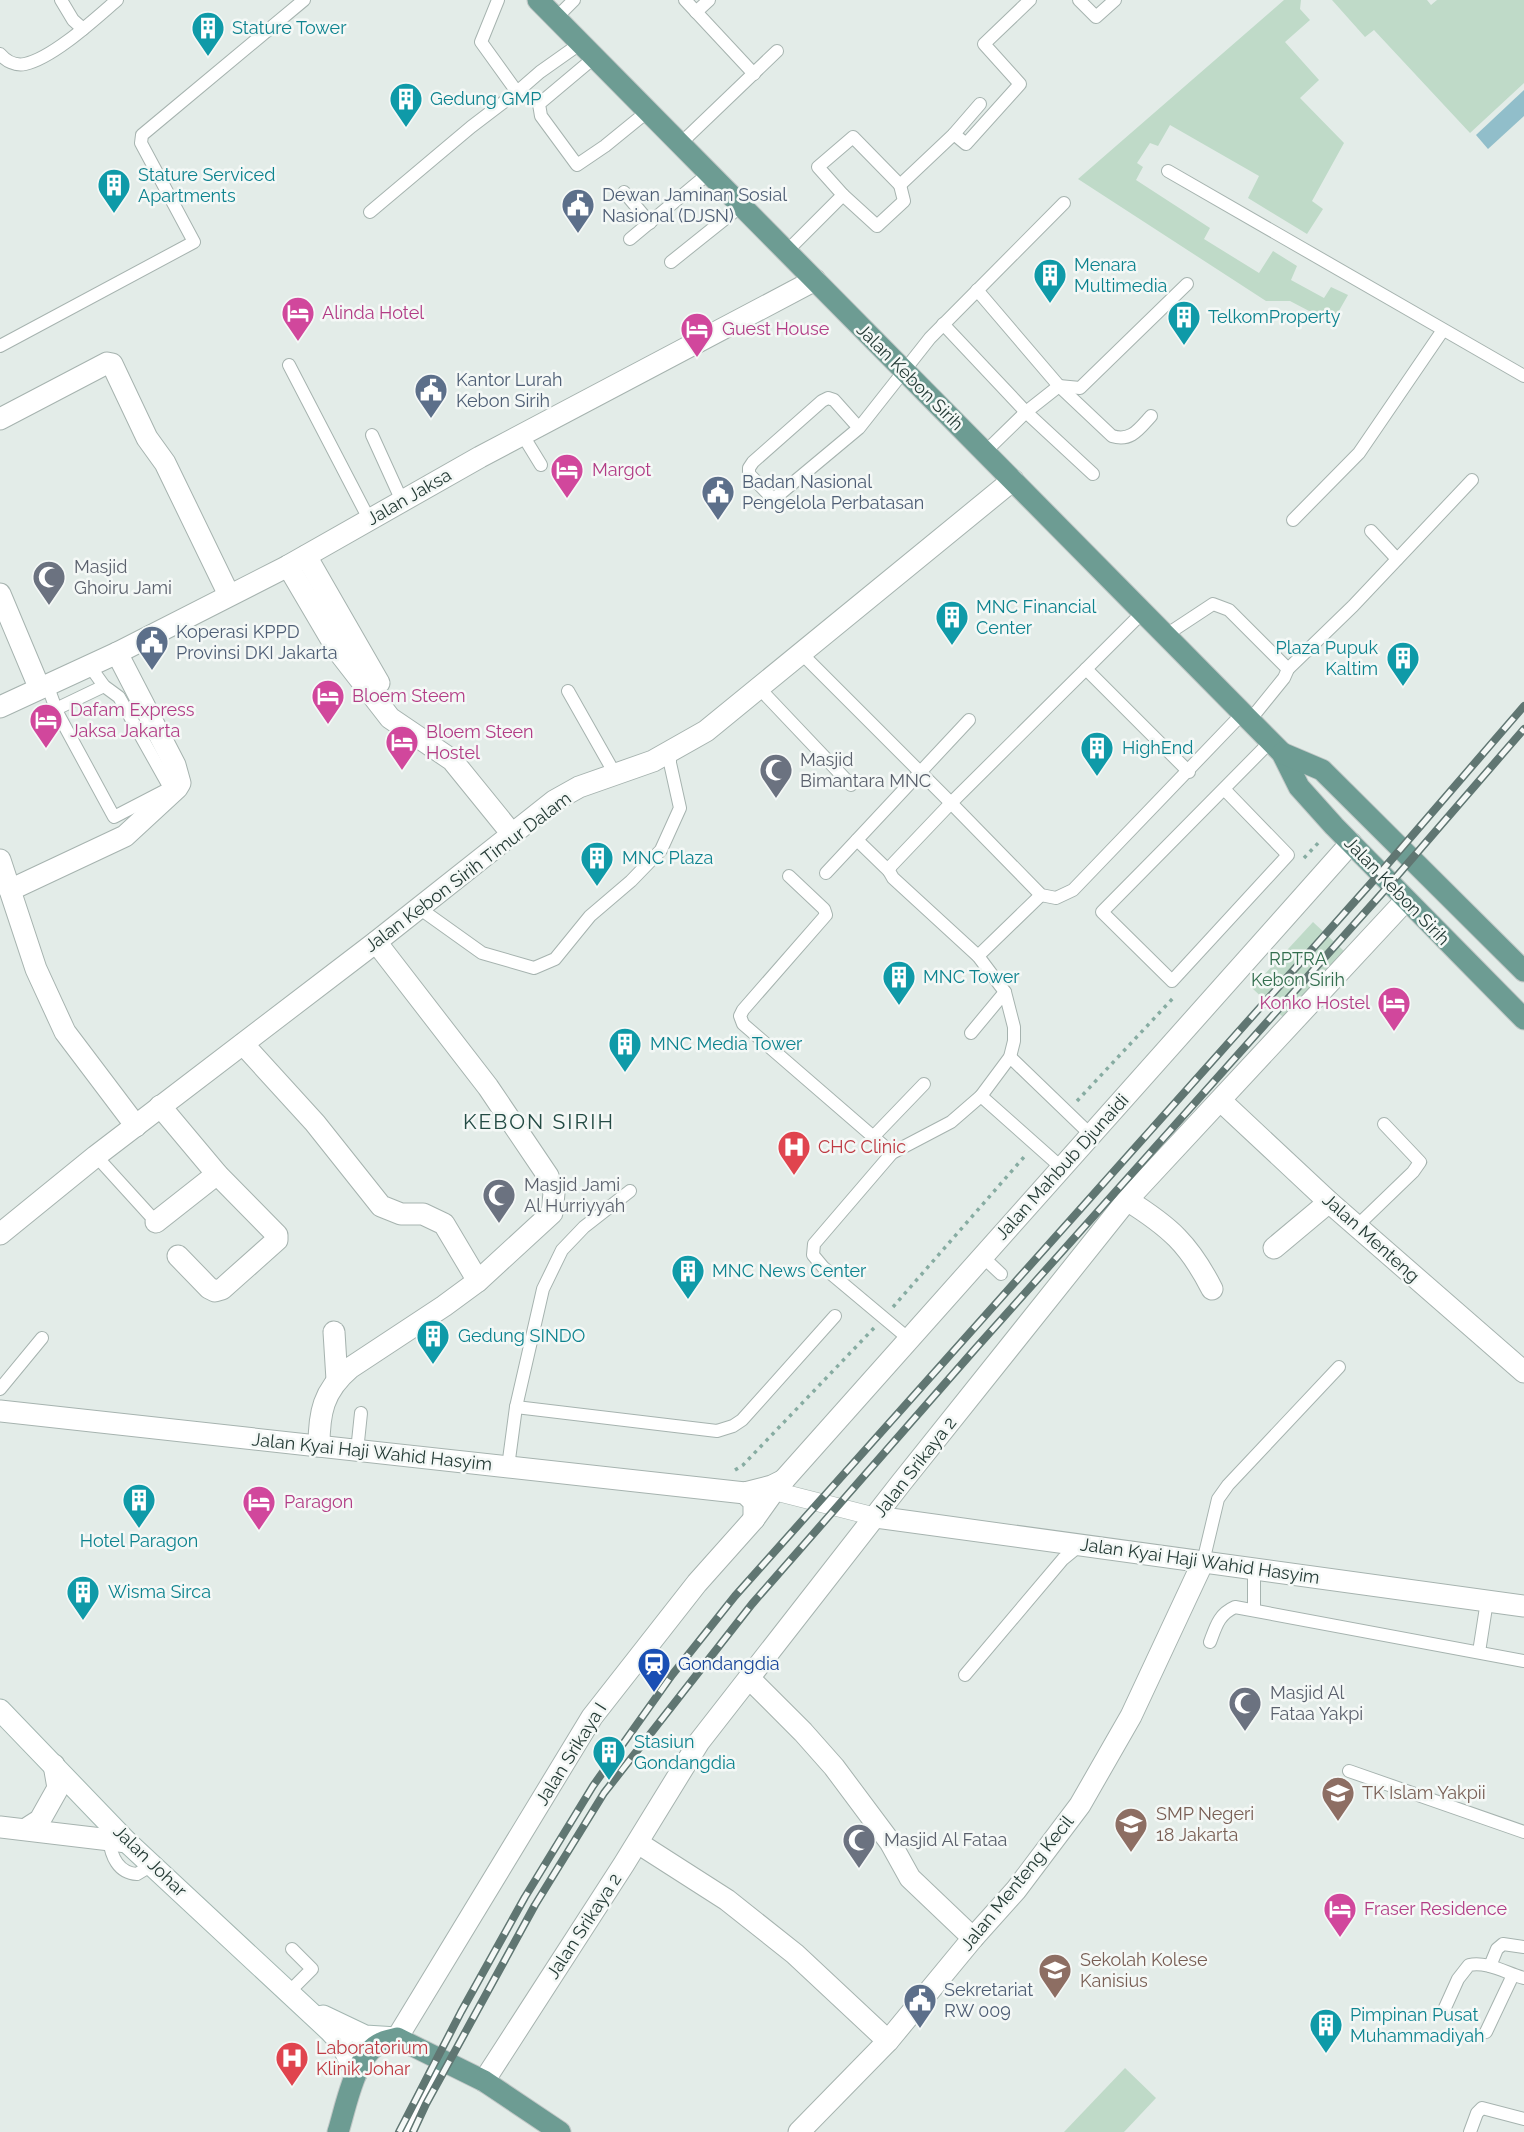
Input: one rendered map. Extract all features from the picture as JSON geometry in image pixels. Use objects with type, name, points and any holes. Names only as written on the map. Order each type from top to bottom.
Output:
[{"type":"main road","name":"Jalan Kebon Sirih","points":[[538,0],[1246,717],[1277,747],[1322,770],[1524,971]]},
{"type":"main road","name":"Jalan Kebon Sirih","points":[[1277,747],[1299,787],[1334,826],[1524,1019]]},
{"type":"main road","points":[[338,2132],[356,2074],[368,2053],[379,2043],[397,2038],[484,2081],[560,2132]]},
{"type":"street","name":"Jalan Jaksa","points":[[0,706],[117,653],[297,561],[523,434],[815,281]]},
{"type":"street","points":[[0,419],[107,363],[112,364],[146,438],[165,463],[229,595]]},
{"type":"street","name":"Jalan Kebon Sirih Timur Dalam","points":[[0,1234],[96,1156],[376,942],[554,800],[579,787],[670,752],[706,731],[1013,481]]},
{"type":"street","points":[[297,561],[379,683]]},
{"type":"street","points":[[297,561],[338,651],[390,718],[452,760],[512,834]]},
{"type":"street","points":[[0,594],[43,686]]},
{"type":"street","points":[[10,890],[125,836],[177,789],[180,783],[175,765],[117,653]]},
{"type":"street","name":"Jalan Mahbub Djunaidi","points":[[779,1486],[1351,843]]},
{"type":"street","points":[[0,860],[36,969],[65,1032],[136,1126]]},
{"type":"street","name":"Jalan Srikaya 2","points":[[484,2081],[638,1843],[699,1742],[901,1483],[1128,1200],[1406,900]]},
{"type":"street","points":[[319,1446],[319,1417],[337,1380],[350,1368],[478,1281],[552,1213],[554,1193],[548,1176],[488,1087],[376,942]]},
{"type":"street","points":[[243,1044],[315,1123],[381,1206],[401,1214],[423,1214],[444,1224],[478,1281]]},
{"type":"street","name":"Jalan Menteng","points":[[1221,1101],[1329,1202],[1524,1372]]},
{"type":"street","points":[[160,1106],[218,1174],[277,1235],[277,1240],[222,1289],[215,1291],[178,1256]]},
{"type":"street","points":[[156,1222],[218,1174]]},
{"type":"street","points":[[1128,1200],[1161,1221],[1178,1236],[1199,1264],[1212,1289]]},
{"type":"street","points":[[1274,1248],[1329,1202]]},
{"type":"street","points":[[334,1332],[337,1380]]},
{"type":"street","name":"Jalan Kyai Haji Wahid Hasyim","points":[[0,1411],[745,1493]]},
{"type":"street","points":[[745,1493],[779,1486],[876,1517]]},
{"type":"street","name":"Jalan Srikaya I","points":[[397,2038],[592,1717],[697,1583],[754,1519],[779,1486]]},
{"type":"street","points":[[745,1493],[754,1502],[754,1519]]},
{"type":"street","name":"Jalan Kyai Haji Wahid Hasyim","points":[[876,1517],[1524,1606]]},
{"type":"street","name":"Jalan Menteng Kecil","points":[[799,2132],[888,2041],[1016,1890],[1080,1805],[1131,1716],[1203,1562]]},
{"type":"street","points":[[749,1678],[834,1767],[881,1829],[910,1878],[973,1938]]},
{"type":"street","name":"Jalan Johar","points":[[0,1710],[54,1765],[118,1840],[152,1864],[306,2007],[341,2043],[356,2074]]},
{"type":"street","points":[[26,1829],[40,1820],[58,1788],[54,1765]]},
{"type":"street","points":[[0,1827],[118,1840]]},
{"type":"street","points":[[638,1843],[727,1900],[805,1963],[888,2041]]},
{"type":"street","name":"Jalan Johar","points":[[306,2007],[365,2036],[397,2038]]},
{"type":"lane","points":[[61,0],[83,29]]},
{"type":"lane","points":[[0,54],[6,61],[22,65],[39,59],[83,29],[117,0]]},
{"type":"lane","points":[[0,346],[194,242],[141,143],[142,135],[304,0]]},
{"type":"lane","points":[[498,0],[481,42],[517,92]]},
{"type":"lane","points":[[556,18],[574,0]]},
{"type":"lane","points":[[685,0],[754,74]]},
{"type":"lane","points":[[696,12],[709,0]]},
{"type":"lane","points":[[954,134],[965,144],[1020,84],[984,44],[1030,0]]},
{"type":"lane","points":[[1079,0],[1096,17],[1115,0]]},
{"type":"lane","points":[[370,212],[540,72],[588,50]]},
{"type":"lane","points":[[588,50],[539,104],[541,116],[577,164],[605,146],[648,111]]},
{"type":"lane","points":[[680,144],[777,51]]},
{"type":"lane","points":[[900,184],[954,134],[980,104]]},
{"type":"lane","points":[[853,137],[900,184],[904,201],[877,226],[843,195],[818,167],[853,137]]},
{"type":"lane","points":[[1168,171],[1524,376]]},
{"type":"lane","points":[[630,239],[709,173]]},
{"type":"lane","points":[[625,192],[650,223]]},
{"type":"lane","points":[[786,251],[843,195]]},
{"type":"lane","points":[[859,428],[834,400],[828,398],[753,463],[749,474],[775,498],[859,428],[943,324],[1064,203]]},
{"type":"lane","points":[[671,262],[741,206]]},
{"type":"lane","points":[[985,452],[1026,412],[1059,386],[1080,388],[1187,284]]},
{"type":"lane","points":[[977,290],[1059,386],[1112,436],[1122,439],[1132,436],[1151,416]]},
{"type":"lane","points":[[943,324],[1026,412],[1093,474]]},
{"type":"lane","points":[[1293,520],[1359,453],[1443,330]]},
{"type":"lane","points":[[289,365],[369,519]]},
{"type":"lane","points":[[523,434],[541,465]]},
{"type":"lane","points":[[372,435],[402,501]]},
{"type":"lane","points":[[802,654],[1041,895],[1056,898],[1073,890],[1246,717],[1284,678],[1288,669],[1472,480]]},
{"type":"lane","points":[[1328,484],[1337,494]]},
{"type":"lane","points":[[1371,531],[1396,559]]},
{"type":"lane","points":[[1166,635],[1213,604],[1228,610],[1288,669]]},
{"type":"lane","points":[[889,871],[951,803],[1143,612]]},
{"type":"lane","points":[[43,686],[114,817],[125,812],[170,788],[119,697],[104,686],[89,665]]},
{"type":"lane","points":[[1086,669],[1189,772]]},
{"type":"lane","points":[[56,709],[104,686]]},
{"type":"lane","points":[[759,688],[851,785]]},
{"type":"lane","points":[[568,691],[615,774]]},
{"type":"lane","points":[[825,873],[969,720]]},
{"type":"lane","points":[[1224,789],[1288,855],[1172,981],[1102,912],[1224,789],[1277,747]]},
{"type":"lane","points":[[419,908],[482,953],[534,968],[555,959],[590,916],[631,881],[661,850],[680,808],[670,752]]},
{"type":"lane","points":[[857,840],[893,878],[978,956],[1005,992],[1014,1027],[1010,1057],[981,1096],[951,1122],[892,1153],[814,1244],[813,1255],[823,1267],[909,1339]]},
{"type":"lane","points":[[789,876],[824,909],[826,915],[740,1016],[743,1024],[892,1153]]},
{"type":"lane","points":[[978,956],[1041,895]]},
{"type":"lane","points":[[971,1033],[1005,992]]},
{"type":"lane","points":[[1010,1057],[1091,1135]]},
{"type":"lane","points":[[873,1137],[924,1084]]},
{"type":"lane","points":[[981,1096],[1062,1168]]},
{"type":"lane","points":[[1357,1226],[1419,1166],[1420,1161],[1384,1125]]},
{"type":"lane","points":[[96,1156],[156,1222]]},
{"type":"lane","points":[[508,1467],[516,1407],[542,1289],[562,1250],[584,1227],[630,1191]]},
{"type":"lane","points":[[982,1256],[1001,1274]]},
{"type":"lane","points":[[516,1407],[717,1431],[725,1429],[742,1420],[835,1316]]},
{"type":"lane","points":[[0,1389],[42,1338]]},
{"type":"lane","points":[[1203,1562],[1218,1499],[1339,1367]]},
{"type":"lane","points":[[357,1451],[361,1413]]},
{"type":"lane","points":[[965,1675],[1063,1559],[1080,1545]]},
{"type":"lane","points":[[1254,1569],[1254,1610]]},
{"type":"lane","points":[[1479,1652],[1487,1601]]},
{"type":"lane","points":[[1209,1642],[1224,1611],[1235,1607],[1524,1661]]},
{"type":"lane","points":[[1349,1771],[1524,1832]]},
{"type":"lane","points":[[1490,1966],[1497,1949],[1503,1944],[1524,1947]]},
{"type":"lane","points":[[289,1992],[312,1969],[292,1949]]},
{"type":"lane","points":[[1444,2010],[1458,1979],[1469,1965],[1476,1963],[1490,1966],[1518,1976],[1486,2032]]},
{"type":"lane","points":[[404,2132],[440,2058]]},
{"type":"lane","points":[[1470,2132],[1477,2113],[1482,2108],[1524,2119]]},
{"type":"path","points":[[1296,867],[1334,826]]},
{"type":"path","points":[[1067,1112],[1181,989]]},
{"type":"path","points":[[733,1471],[753,1455],[883,1318],[1035,1146]]},
{"type":"green space","points":[[1284,0],[1301,0],[1300,9],[1310,20],[1285,42],[1319,80],[1300,98],[1344,143],[1312,201],[1323,209],[1307,234],[1248,198],[1259,176],[1170,125],[1158,146],[1150,143],[1137,163],[1143,167],[1136,180],[1210,228],[1204,239],[1259,273],[1273,251],[1297,266],[1291,280],[1324,298],[1331,287],[1348,295],[1332,323],[1290,301],[1266,301],[1078,179]]},
{"type":"green space","points":[[1332,0],[1427,0],[1431,5],[1437,0],[1524,0],[1524,83],[1470,133],[1374,30],[1365,37]]},
{"type":"green space","name":"RPTRA Kebon Sirih","points":[[1313,922],[1344,951],[1283,1017],[1252,988]]},
{"type":"green space","points":[[1125,2068],[1156,2098],[1124,2132],[1064,2132]]},
{"type":"water","points":[[1524,90],[1524,116],[1488,149],[1476,135]]},
{"type":"railway","points":[[399,2132],[525,1897],[593,1786],[672,1675],[735,1596],[1373,881],[1524,706]]},
{"type":"railway","points":[[413,2132],[535,1905],[604,1793],[752,1604],[976,1348],[1384,891],[1524,729]]},
{"type":"place","name":"Stature Tower","points":[[208,58]]},
{"type":"place","name":"Gedung GMP","points":[[406,129]]},
{"type":"place","name":"Stature Serviced Apartments","points":[[114,215]]},
{"type":"place","name":"Dewan Jaminan Sosial Nasional (DJSN)","points":[[578,235]]},
{"type":"place","name":"Menara Multimedia","points":[[1050,305]]},
{"type":"place","name":"Alinda Hotel","points":[[298,343]]},
{"type":"place","name":"TelkomProperty","points":[[1184,347]]},
{"type":"place","name":"Guest House","points":[[697,359]]},
{"type":"place","name":"Kantor Lurah Kebon Sirih","points":[[431,420]]},
{"type":"place","name":"Margot","points":[[567,500]]},
{"type":"place","name":"Badan Nasional Pengelola Perbatasan","points":[[718,522]]},
{"type":"place","name":"Masjid Ghoiru Jami","points":[[49,607]]},
{"type":"place","name":"MNC Financial Center","points":[[952,647]]},
{"type":"place","name":"Koperasi KPPD Provinsi DKI Jakarta","points":[[152,672]]},
{"type":"place","name":"Plaza Pupuk Kaltim","points":[[1403,688]]},
{"type":"place","name":"Bloem Steem","points":[[328,726]]},
{"type":"place","name":"Dafam Express Jaksa Jakarta","points":[[46,750]]},
{"type":"place","name":"Bloem Steen Hostel","points":[[402,772]]},
{"type":"place","name":"HighEnd","points":[[1097,778]]},
{"type":"place","name":"Masjid Bimantara MNC","points":[[776,800]]},
{"type":"place","name":"MNC Plaza","points":[[597,888]]},
{"type":"place","name":"MNC Tower","points":[[899,1007]]},
{"type":"place","name":"Konko Hostel","points":[[1394,1033]]},
{"type":"place","name":"MNC Media Tower","points":[[625,1074]]},
{"type":"place","name":"CHC Clinic","points":[[794,1177]]},
{"type":"place","name":"Masjid Jami Al Hurriyyah","points":[[499,1225]]},
{"type":"place","name":"MNC News Center","points":[[688,1301]]},
{"type":"place","name":"Gedung SINDO","points":[[433,1366]]},
{"type":"place","name":"Hotel Paragon","points":[[139,1530]]},
{"type":"place","name":"Paragon","points":[[259,1532]]},
{"type":"place","name":"Wisma Sirca","points":[[83,1622]]},
{"type":"place","name":"Gondangdia","points":[[654,1694]]},
{"type":"place","name":"Masjid Al Fataa Yakpi","points":[[1245,1733]]},
{"type":"place","name":"Stasiun Gondangdia","points":[[609,1782]]},
{"type":"place","name":"TK Islam Yakpii","points":[[1338,1823]]},
{"type":"place","name":"SMP Negeri 18 Jakarta","points":[[1131,1854]]},
{"type":"place","name":"Masjid Al Fataa","points":[[859,1870]]},
{"type":"place","name":"Fraser Residence","points":[[1340,1939]]},
{"type":"place","name":"Sekolah Kolese Kanisius","points":[[1055,2000]]},
{"type":"place","name":"Sekretariat RW 009","points":[[920,2030]]},
{"type":"place","name":"Pimpinan Pusat Muhammadiyah","points":[[1326,2055]]},
{"type":"place","name":"Laboratorium Klinik Johar","points":[[292,2088]]},
{"type":"district","name":"KEBON SIRIH","points":[[539,1122]]}]
